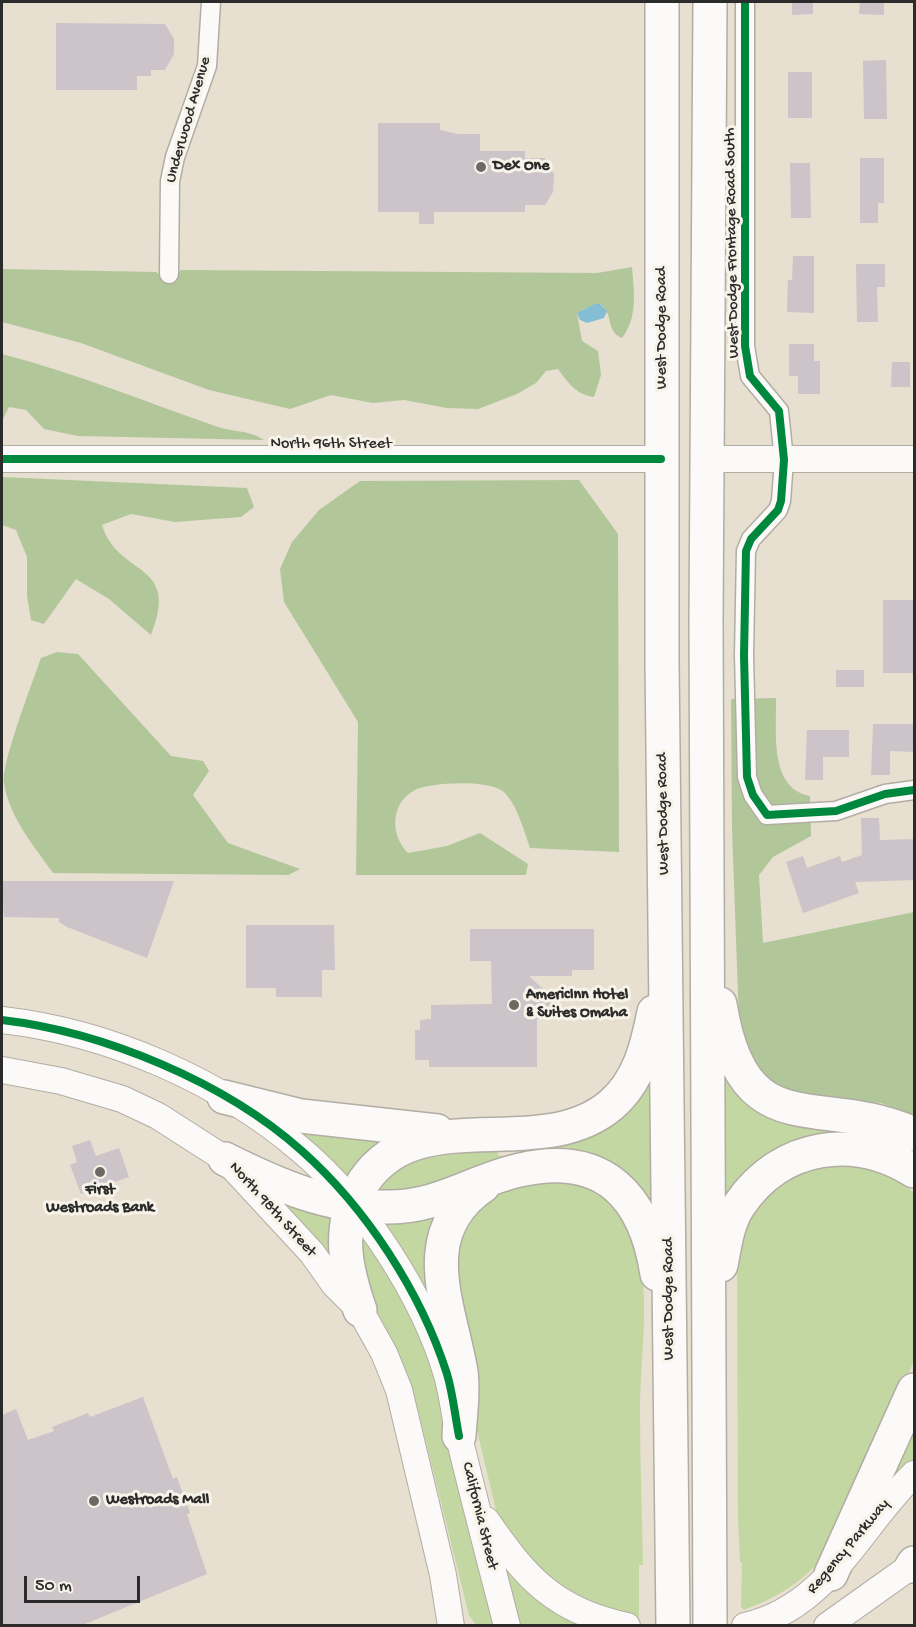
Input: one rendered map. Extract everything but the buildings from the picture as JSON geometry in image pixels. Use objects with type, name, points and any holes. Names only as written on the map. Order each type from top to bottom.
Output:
[{"type":"highway","name":"West Dodge Road","points":[[662,2],[665,927],[670,1170],[673,1626]]},
{"type":"highway","points":[[710,2],[707,459],[710,1626]]},
{"type":"highway","points":[[360,1310],[345,1260],[347,1222],[352,1204],[371,1172],[385,1158],[417,1141],[465,1135],[559,1129],[596,1115],[622,1094],[645,1054],[665,927]]},
{"type":"highway","points":[[707,928],[720,1008],[729,1044],[737,1064],[748,1080],[763,1095],[781,1106],[807,1113],[872,1119],[915,1134]]},
{"type":"highway","points":[[225,1097],[271,1110],[332,1120],[465,1135]]},
{"type":"highway","points":[[710,1314],[731,1221],[740,1204],[774,1169],[815,1151],[838,1148],[880,1154],[915,1171]]},
{"type":"highway","points":[[225,1159],[295,1191],[352,1204],[409,1206],[459,1193],[518,1170],[546,1166],[587,1170],[605,1178],[622,1191],[638,1209],[648,1234],[656,1272],[670,1411]]},
{"type":"highway","points":[[459,1436],[461,1374],[440,1272],[441,1252],[451,1221],[462,1204],[492,1180]]},
{"type":"highway","points":[[831,1574],[915,1390]]},
{"type":"street","name":"Underwood Avenue","points":[[168,274],[170,181],[207,66],[211,2]]},
{"type":"street","name":"West Dodge Frontage Road South","points":[[745,2],[744,346],[750,376],[779,411],[784,460],[781,501],[773,516],[748,544],[745,563],[745,765],[749,787],[767,816],[836,811],[885,794],[915,790]]},
{"type":"street","name":"North 96th Street","points":[[2,459],[662,459]]},
{"type":"street","points":[[707,459],[915,459]]},
{"type":"street","points":[[2,1020],[102,1042],[152,1061],[225,1097]]},
{"type":"street","name":"North 98th Street","points":[[2,1070],[62,1081],[122,1099],[158,1116],[225,1159],[312,1253],[334,1284],[360,1310]]},
{"type":"street","name":"California Street","points":[[225,1097],[281,1133],[303,1151],[352,1204],[395,1262],[425,1319],[447,1375],[475,1503],[507,1626]]},
{"type":"street","points":[[360,1310],[384,1353],[399,1390],[443,1575],[452,1626]]},
{"type":"street","name":"Regency Parkway","points":[[745,1626],[768,1620],[792,1609],[814,1592],[895,1493],[915,1474]]},
{"type":"street","points":[[475,1503],[525,1574],[550,1595],[574,1609],[627,1626]]},
{"type":"street","points":[[827,1626],[914,1564]]},
{"type":"street","points":[[443,1575],[466,1626]]},
{"type":"green space","points":[[632,267],[633,313],[622,338],[613,331],[607,312],[600,304],[594,304],[577,313],[582,341],[598,351],[601,375],[594,397],[578,391],[558,369],[546,371],[536,383],[517,394],[478,409],[447,408],[404,400],[373,403],[331,395],[290,409],[209,390],[81,343],[2,322],[2,269],[156,272],[164,279],[177,276],[181,270],[597,273]]},
{"type":"green space","points":[[2,354],[83,379],[221,428],[253,434],[264,440],[78,436],[44,429],[26,410],[9,407],[2,421]]},
{"type":"green space","points":[[2,477],[247,488],[254,507],[241,517],[175,522],[131,514],[102,525],[110,542],[153,581],[158,594],[158,611],[151,635],[109,599],[76,579],[44,624],[31,620],[27,596],[27,557],[16,530],[2,525]]},
{"type":"green space","points":[[579,480],[618,534],[619,852],[530,848],[517,812],[505,793],[488,786],[475,784],[434,785],[415,790],[401,803],[397,811],[395,820],[398,837],[408,853],[447,846],[480,833],[528,864],[526,875],[356,875],[358,722],[284,602],[280,569],[292,542],[319,510],[360,481]]},
{"type":"green space","points":[[57,652],[78,654],[171,756],[203,761],[209,771],[193,795],[228,843],[300,869],[288,875],[53,873],[30,842],[11,808],[4,783],[4,773],[12,741],[41,658]]},
{"type":"green space","points":[[776,698],[776,741],[781,770],[787,782],[797,791],[810,796],[811,836],[773,857],[759,875],[763,943],[914,912],[914,1116],[881,1103],[819,1097],[774,1087],[748,1061],[739,1021],[732,829],[731,699]]},
{"type":"green space","points":[[723,1059],[760,1105],[771,1114],[798,1125],[842,1128],[842,1138],[725,1200]]},
{"type":"green space","points":[[652,1065],[658,1232],[624,1185],[473,1178],[374,1197],[380,1179],[407,1156],[497,1147],[498,1155],[507,1157],[566,1145],[575,1141]]},
{"type":"green space","points":[[304,1133],[382,1141],[383,1148],[347,1179],[302,1136]]},
{"type":"green space","points":[[845,1161],[895,1177],[914,1193],[914,1361],[827,1552],[809,1572],[790,1587],[744,1610],[741,1607],[742,1562],[740,1562],[738,1519],[737,1252],[751,1211],[789,1174]]},
{"type":"green space","points":[[560,1178],[593,1192],[621,1213],[633,1234],[643,1277],[644,1322],[640,1410],[643,1565],[639,1565],[639,1617],[615,1615],[564,1600],[498,1519],[476,1426],[449,1275],[470,1210],[494,1191]]},
{"type":"green space","points":[[278,1197],[329,1215],[334,1219],[336,1269]]},
{"type":"green space","points":[[441,1212],[439,1319],[381,1222]]},
{"type":"green space","points":[[359,1228],[415,1322],[436,1382],[493,1625],[476,1625],[469,1615],[416,1402],[396,1347],[366,1291]]},
{"type":"green space","points":[[914,1418],[914,1461],[892,1481],[888,1478]]},
{"type":"green space","points":[[498,1553],[592,1624],[516,1625]]},
{"type":"water","points":[[594,304],[600,304],[607,311],[604,318],[587,323],[580,320],[577,313]]},
{"type":"cycle path","points":[[745,2],[745,346],[750,376],[779,411],[784,460],[781,501],[778,510],[751,539],[746,551],[744,655],[747,777],[753,795],[767,815],[836,811],[885,794],[914,790]]},
{"type":"cycle path","points":[[2,459],[661,459]]},
{"type":"cycle path","points":[[2,1020],[41,1026],[81,1036],[161,1064],[237,1103],[302,1151],[348,1198],[389,1253],[407,1282],[436,1343],[447,1374],[459,1436]]},
{"type":"place","name":"Dex One","points":[[481,167]]},
{"type":"place","name":"AmericInn Hotel & Suites Omaha","points":[[514,1005]]},
{"type":"place","name":"First Westroads Bank","points":[[100,1172]]},
{"type":"place","name":"Westroads Mall","points":[[94,1501]]}]
